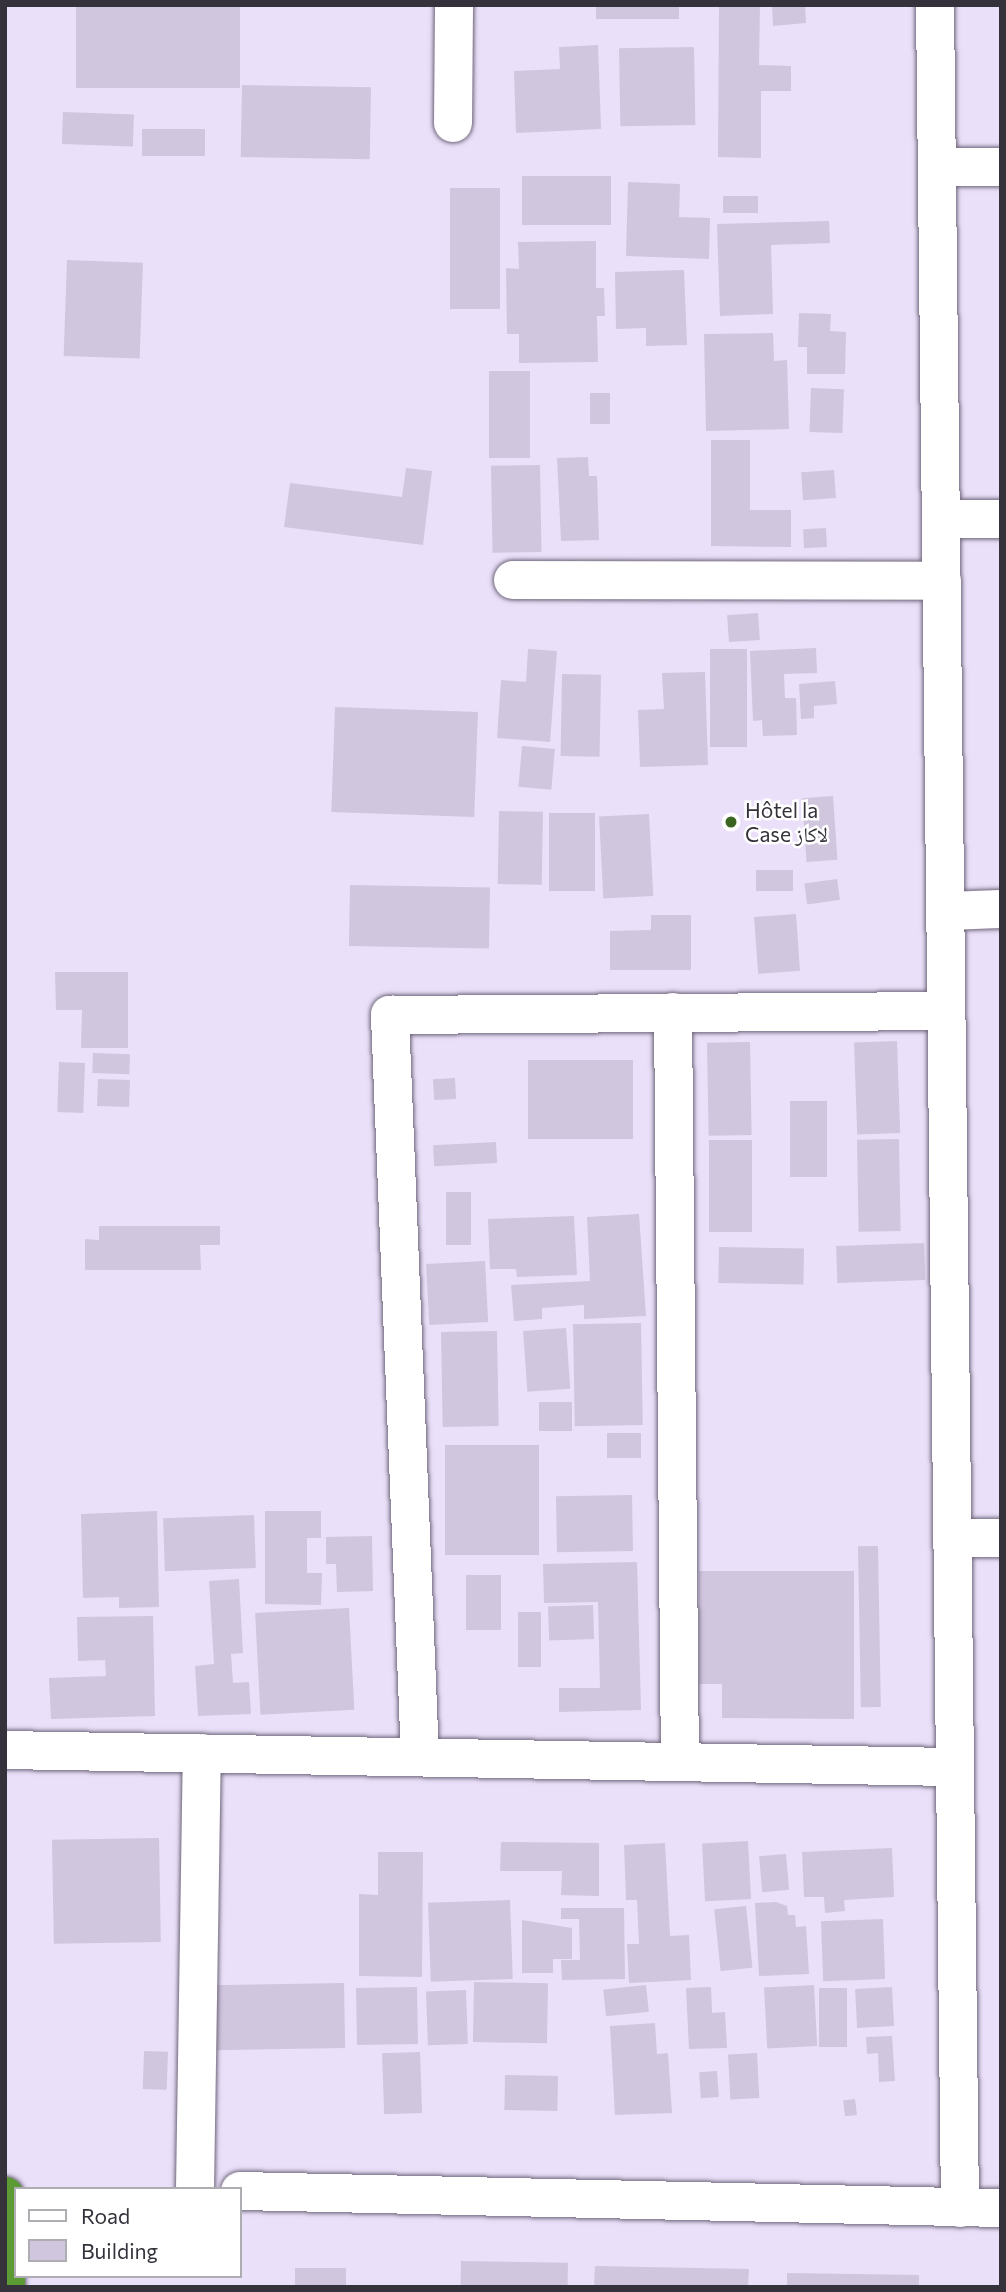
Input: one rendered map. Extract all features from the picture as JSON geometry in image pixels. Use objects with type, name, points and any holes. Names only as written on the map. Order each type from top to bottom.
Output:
[{"type":"highway","points":[[5,2194],[6,2287]]},
{"type":"street","points":[[453,123],[454,5]]},
{"type":"street","points":[[935,5],[960,2208]]},
{"type":"street","points":[[937,167],[1001,167]]},
{"type":"street","points":[[942,519],[1001,519]]},
{"type":"street","points":[[513,580],[942,581]]},
{"type":"street","points":[[946,911],[1001,909]]},
{"type":"street","points":[[420,1757],[390,1015],[946,1011]]},
{"type":"street","points":[[673,1012],[680,1762]]},
{"type":"street","points":[[953,1538],[1001,1538]]},
{"type":"street","points":[[5,1750],[955,1767]]},
{"type":"street","points":[[195,2187],[202,1753]]},
{"type":"street","points":[[242,2190],[1001,2208]]},
{"type":"building","points":[[76,5],[240,5],[240,88],[76,88]]},
{"type":"building","points":[[596,5],[679,5],[679,19],[596,19]]},
{"type":"building","points":[[719,5],[760,5],[759,65],[791,66],[791,91],[761,91],[761,158],[718,157]]},
{"type":"building","points":[[772,5],[805,5],[806,23],[773,26]]},
{"type":"building","points":[[598,45],[601,129],[516,133],[514,71],[560,69],[559,47]]},
{"type":"building","points":[[694,47],[695,125],[620,126],[619,48]]},
{"type":"building","points":[[242,85],[371,87],[370,159],[241,157]]},
{"type":"building","points":[[63,112],[134,114],[133,146],[62,144]]},
{"type":"building","points":[[142,129],[205,129],[205,156],[142,156]]},
{"type":"building","points":[[522,176],[611,176],[611,225],[522,225]]},
{"type":"building","points":[[628,182],[680,184],[679,217],[710,218],[709,259],[626,256]]},
{"type":"building","points":[[450,188],[500,188],[500,309],[450,309]]},
{"type":"building","points":[[723,196],[758,196],[758,213],[723,213]]},
{"type":"building","points":[[829,221],[830,243],[771,245],[773,314],[720,316],[717,224]]},
{"type":"building","points":[[596,241],[596,288],[604,288],[605,316],[597,316],[598,362],[519,363],[519,334],[507,334],[506,268],[519,269],[518,242]]},
{"type":"building","points":[[67,260],[143,263],[140,359],[64,356]]},
{"type":"building","points":[[684,270],[687,345],[646,346],[646,328],[616,329],[615,272]]},
{"type":"building","points":[[799,313],[831,314],[830,331],[846,332],[845,374],[807,374],[807,347],[798,347]]},
{"type":"building","points":[[773,333],[774,361],[787,360],[789,429],[706,431],[704,334]]},
{"type":"building","points":[[489,371],[530,371],[530,458],[489,458]]},
{"type":"building","points":[[811,388],[844,389],[842,433],[809,432]]},
{"type":"building","points":[[590,393],[610,393],[610,424],[590,424]]},
{"type":"building","points":[[711,440],[750,440],[750,510],[791,510],[791,547],[711,546]]},
{"type":"building","points":[[588,457],[589,476],[597,476],[599,540],[561,541],[557,458]]},
{"type":"building","points":[[540,465],[542,552],[493,553],[491,466]]},
{"type":"building","points":[[406,468],[432,471],[423,545],[284,527],[290,483],[402,497]]},
{"type":"building","points":[[834,470],[836,498],[803,500],[801,472]]},
{"type":"building","points":[[826,528],[827,547],[804,548],[803,529]]},
{"type":"building","points":[[758,613],[760,640],[729,642],[727,615]]},
{"type":"building","points":[[816,648],[817,673],[784,674],[785,698],[796,698],[797,735],[763,736],[762,720],[753,721],[750,651]]},
{"type":"building","points":[[528,649],[557,651],[550,742],[497,738],[501,680],[526,682]]},
{"type":"building","points":[[710,649],[747,649],[747,747],[710,747]]},
{"type":"building","points":[[705,672],[708,765],[640,767],[638,710],[664,709],[662,673]]},
{"type":"building","points":[[562,674],[601,675],[600,757],[561,756]]},
{"type":"building","points":[[835,681],[837,704],[814,706],[814,718],[801,719],[799,684]]},
{"type":"building","points":[[335,707],[478,712],[474,817],[331,812]]},
{"type":"building","points":[[522,746],[555,749],[551,790],[518,787]]},
{"type":"building","points":[[833,796],[837,860],[807,862],[802,798]]},
{"type":"building","points":[[499,811],[543,812],[542,885],[498,884]]},
{"type":"building","points":[[549,813],[595,813],[595,891],[549,891]]},
{"type":"building","points":[[649,814],[653,896],[603,899],[599,817]]},
{"type":"building","points":[[756,870],[793,870],[793,891],[756,891]]},
{"type":"building","points":[[837,879],[840,900],[807,904],[804,884]]},
{"type":"building","points":[[350,885],[490,887],[489,948],[349,946]]},
{"type":"building","points":[[796,914],[800,971],[758,974],[754,917]]},
{"type":"building","points":[[651,915],[691,915],[691,970],[610,970],[610,931],[651,930]]},
{"type":"building","points":[[55,972],[128,972],[128,1048],[81,1048],[82,1010],[56,1010]]},
{"type":"building","points":[[897,1041],[900,1133],[857,1134],[854,1043]]},
{"type":"building","points":[[750,1042],[752,1135],[709,1136],[707,1043]]},
{"type":"building","points":[[93,1053],[130,1054],[129,1074],[92,1073]]},
{"type":"building","points":[[528,1060],[633,1060],[633,1139],[528,1139]]},
{"type":"building","points":[[59,1062],[85,1063],[83,1113],[57,1112]]},
{"type":"building","points":[[455,1078],[456,1099],[434,1100],[433,1079]]},
{"type":"building","points":[[98,1079],[130,1080],[129,1107],[97,1106]]},
{"type":"building","points":[[790,1101],[827,1101],[827,1177],[790,1177]]},
{"type":"building","points":[[899,1139],[901,1231],[859,1232],[857,1140]]},
{"type":"building","points":[[709,1140],[752,1140],[752,1232],[709,1232]]},
{"type":"building","points":[[496,1142],[497,1163],[434,1166],[433,1145]]},
{"type":"building","points":[[446,1192],[471,1192],[471,1245],[446,1245]]},
{"type":"building","points":[[639,1214],[646,1316],[584,1319],[584,1305],[542,1308],[542,1319],[514,1321],[511,1285],[590,1281],[587,1217]]},
{"type":"building","points":[[574,1216],[577,1275],[517,1277],[516,1269],[490,1269],[488,1219]]},
{"type":"building","points":[[99,1226],[220,1226],[220,1245],[200,1245],[201,1270],[85,1270],[85,1239],[99,1240]]},
{"type":"building","points":[[924,1243],[925,1280],[837,1283],[836,1246]]},
{"type":"building","points":[[719,1247],[804,1248],[803,1284],[718,1283]]},
{"type":"building","points":[[485,1261],[488,1322],[429,1325],[426,1264]]},
{"type":"building","points":[[641,1323],[643,1425],[575,1426],[573,1324]]},
{"type":"building","points":[[566,1328],[570,1389],[527,1392],[523,1331]]},
{"type":"building","points":[[497,1331],[499,1426],[443,1427],[441,1332]]},
{"type":"building","points":[[539,1402],[572,1402],[572,1431],[539,1431]]},
{"type":"building","points":[[607,1433],[641,1433],[641,1458],[607,1458]]},
{"type":"building","points":[[445,1445],[539,1445],[539,1555],[445,1555]]},
{"type":"building","points":[[632,1495],[633,1551],[557,1552],[556,1496]]},
{"type":"building","points":[[157,1511],[159,1607],[119,1608],[119,1597],[83,1598],[81,1514]]},
{"type":"building","points":[[265,1511],[321,1511],[321,1538],[307,1538],[307,1573],[322,1573],[321,1605],[265,1604]]},
{"type":"building","points":[[254,1515],[256,1568],[165,1571],[163,1518]]},
{"type":"building","points":[[372,1536],[373,1591],[337,1592],[336,1564],[326,1564],[326,1537]]},
{"type":"building","points":[[858,1546],[878,1546],[881,1707],[861,1707]]},
{"type":"building","points":[[637,1562],[641,1710],[559,1712],[559,1688],[600,1688],[598,1602],[544,1603],[543,1564]]},
{"type":"building","points":[[699,1571],[854,1571],[854,1719],[722,1718],[722,1684],[699,1684]]},
{"type":"building","points":[[466,1575],[501,1575],[501,1630],[466,1630]]},
{"type":"building","points":[[239,1579],[243,1653],[231,1654],[233,1683],[249,1682],[251,1714],[198,1716],[195,1666],[214,1664],[209,1581]]},
{"type":"building","points":[[593,1605],[594,1639],[549,1641],[548,1607]]},
{"type":"building","points":[[349,1608],[354,1710],[260,1715],[255,1613]]},
{"type":"building","points":[[518,1612],[541,1612],[541,1667],[518,1667]]},
{"type":"building","points":[[153,1616],[155,1716],[51,1719],[49,1678],[106,1676],[105,1660],[78,1661],[77,1617]]},
{"type":"building","points":[[159,1838],[161,1942],[54,1944],[52,1840]]},
{"type":"building","points":[[748,1841],[751,1899],[705,1901],[702,1843]]},
{"type":"building","points":[[501,1842],[599,1843],[599,1896],[561,1895],[562,1871],[500,1871]]},
{"type":"building","points":[[665,1843],[670,1936],[689,1935],[691,1980],[629,1983],[627,1944],[639,1944],[637,1900],[626,1900],[624,1845]]},
{"type":"building","points":[[892,1848],[894,1897],[844,1900],[845,1911],[825,1913],[824,1897],[804,1897],[802,1852]]},
{"type":"building","points":[[378,1852],[423,1852],[422,1977],[359,1976],[359,1894],[378,1895]]},
{"type":"building","points":[[786,1854],[789,1890],[762,1892],[759,1856]]},
{"type":"building","points":[[510,1900],[513,1979],[431,1982],[428,1903]]},
{"type":"building","points":[[776,1902],[787,1906],[788,1915],[795,1915],[796,1927],[806,1926],[809,1974],[759,1976],[755,1903]]},
{"type":"building","points":[[746,1906],[752,1968],[721,1971],[714,1909]]},
{"type":"building","points":[[561,1908],[624,1908],[625,1979],[562,1980],[561,1960],[580,1960],[579,1919],[561,1919]]},
{"type":"building","points":[[883,1919],[885,1979],[823,1981],[821,1921]]},
{"type":"building","points":[[522,1920],[572,1928],[572,1959],[553,1959],[553,1973],[522,1973]]},
{"type":"building","points":[[474,1982],[548,1983],[547,2043],[473,2042]]},
{"type":"building","points":[[344,1983],[345,2048],[214,2050],[213,1985]]},
{"type":"building","points":[[646,1985],[649,2012],[606,2016],[603,1989]]},
{"type":"building","points":[[814,1985],[817,2046],[767,2049],[764,1988]]},
{"type":"building","points":[[417,1987],[418,2044],[357,2045],[356,1988]]},
{"type":"building","points":[[711,1987],[712,2013],[725,2012],[727,2048],[689,2049],[686,1988]]},
{"type":"building","points":[[892,1987],[894,2026],[857,2028],[855,1989]]},
{"type":"building","points":[[819,1988],[847,1988],[847,2047],[819,2047]]},
{"type":"building","points":[[466,1990],[468,2044],[428,2045],[426,1991]]},
{"type":"building","points":[[655,2023],[657,2054],[668,2053],[672,2113],[615,2115],[610,2026]]},
{"type":"building","points":[[892,2036],[895,2081],[879,2082],[878,2053],[867,2054],[866,2037]]},
{"type":"building","points":[[144,2051],[168,2052],[167,2090],[143,2089]]},
{"type":"building","points":[[420,2052],[422,2113],[384,2114],[382,2053]]},
{"type":"building","points":[[757,2053],[759,2098],[730,2099],[728,2055]]},
{"type":"building","points":[[717,2071],[719,2097],[701,2098],[699,2072]]},
{"type":"building","points":[[505,2075],[558,2076],[557,2111],[504,2110]]},
{"type":"building","points":[[855,2099],[857,2115],[845,2116],[843,2100]]},
{"type":"building","points":[[461,2261],[568,2263],[568,2287],[461,2287]]},
{"type":"building","points":[[595,2266],[749,2269],[748,2287],[594,2287]]},
{"type":"building","points":[[295,2268],[346,2268],[346,2287],[295,2287]]},
{"type":"building","points":[[787,2273],[919,2275],[919,2287],[787,2287]]},
{"type":"place","name":"Hôtel la Case لاكاز","points":[[731,822]]}]
